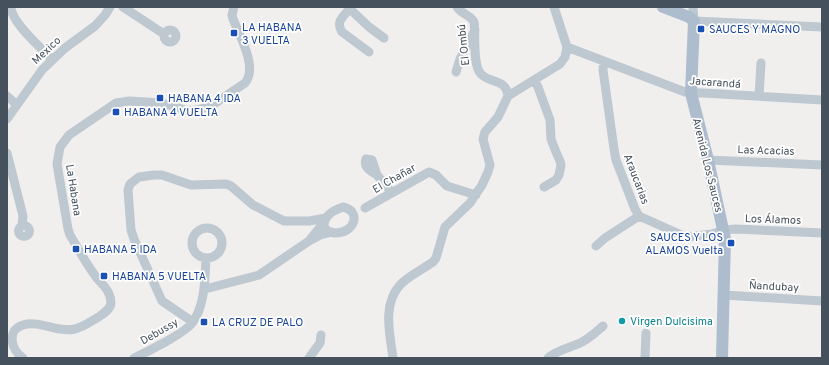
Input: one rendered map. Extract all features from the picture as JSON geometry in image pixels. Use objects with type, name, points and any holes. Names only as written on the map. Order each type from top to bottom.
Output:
[{"type":"main road","points":[[670,8],[694,21]]},
{"type":"main road","name":"Avenida Los Sauces","points":[[694,21],[691,93],[708,160],[725,239],[722,358]]},
{"type":"street","points":[[11,7],[12,15],[52,60]]},
{"type":"street","name":"Mexico","points":[[7,119],[37,76],[65,48],[95,26],[110,7]]},
{"type":"street","points":[[123,7],[164,34]]},
{"type":"street","name":"La Habana","points":[[23,358],[15,351],[12,345],[13,334],[22,325],[36,324],[62,329],[76,329],[103,314],[110,306],[110,295],[93,274],[68,230],[57,164],[60,147],[69,135],[77,128],[116,103],[129,101],[162,103],[188,111],[197,110],[211,106],[245,83],[248,79],[250,68],[249,59],[233,19],[232,15],[234,7]]},
{"type":"street","name":"El Ombú","points":[[457,7],[473,19],[477,69],[482,76],[505,87],[508,96]]},
{"type":"street","points":[[393,358],[388,319],[390,302],[393,294],[401,284],[433,262],[436,258],[445,227],[464,210],[476,195],[485,179],[490,165],[483,135],[498,117],[508,96],[560,64],[565,57],[567,47],[554,7]]},
{"type":"street","points":[[693,7],[694,21],[822,28]]},
{"type":"street","points":[[368,52],[342,32],[338,25],[350,8],[369,27],[384,38]]},
{"type":"street","points":[[456,72],[460,59],[475,29]]},
{"type":"street","name":"Jacarandá","points":[[567,47],[681,91],[691,93],[822,100]]},
{"type":"street","name":"Araucarias","points":[[604,61],[602,67],[616,160],[639,216],[686,237],[712,234],[724,230]]},
{"type":"street","points":[[759,96],[761,63]]},
{"type":"street","points":[[534,80],[550,120],[551,139],[561,165],[559,175],[556,180],[544,188]]},
{"type":"street","points":[[7,96],[18,105]]},
{"type":"street","points":[[7,153],[23,216],[22,226]]},
{"type":"street","name":"Las Acacias","points":[[708,160],[822,165]]},
{"type":"street","name":"El Chañar","points":[[354,220],[366,208],[430,172],[436,175],[446,186],[476,195]]},
{"type":"street","points":[[206,258],[205,289],[194,322],[162,301],[138,250],[131,230],[127,194],[130,184],[139,177],[159,174],[191,185],[226,184],[231,186],[249,202],[284,221],[325,220]]},
{"type":"street","points":[[377,175],[392,193]]},
{"type":"street","points":[[309,241],[318,232],[325,220],[331,212],[339,208],[343,207],[348,209],[353,214],[354,220],[352,225],[346,231],[340,233],[325,229],[325,220]]},
{"type":"street","name":"El Chañar","points":[[348,209],[366,208]]},
{"type":"street","points":[[596,246],[605,238],[639,216]]},
{"type":"street","points":[[309,221],[315,223],[318,232]]},
{"type":"street","name":"Los Álamos","points":[[724,230],[735,229],[822,233]]},
{"type":"street","points":[[205,289],[256,276],[309,241],[320,235],[332,232]]},
{"type":"street","name":"Ñandubay","points":[[724,295],[822,301]]},
{"type":"street","name":"Debussy","points":[[134,358],[180,333],[194,322]]},
{"type":"street","points":[[548,358],[561,350],[588,339],[603,326]]},
{"type":"street","points":[[646,333],[646,358]]},
{"type":"street","points":[[309,358],[320,343],[321,335]]},
{"type":"place","name":"SAUCES Y MAGNO","points":[[701,29]]},
{"type":"place","name":"LA HABANA 3 VUELTA","points":[[234,33]]},
{"type":"place","name":"HABANA 4 IDA","points":[[160,98]]},
{"type":"place","name":"HABANA 4 VUELTA","points":[[116,112]]},
{"type":"place","name":"SAUCES Y LOS ALAMOS Vuelta","points":[[731,243]]},
{"type":"place","name":"HABANA 5 IDA","points":[[76,249]]},
{"type":"place","name":"HABANA 5 VUELTA","points":[[104,276]]},
{"type":"place","name":"Virgen Dulcisima","points":[[622,321]]},
{"type":"place","name":"LA CRUZ DE PALO","points":[[204,322]]}]
